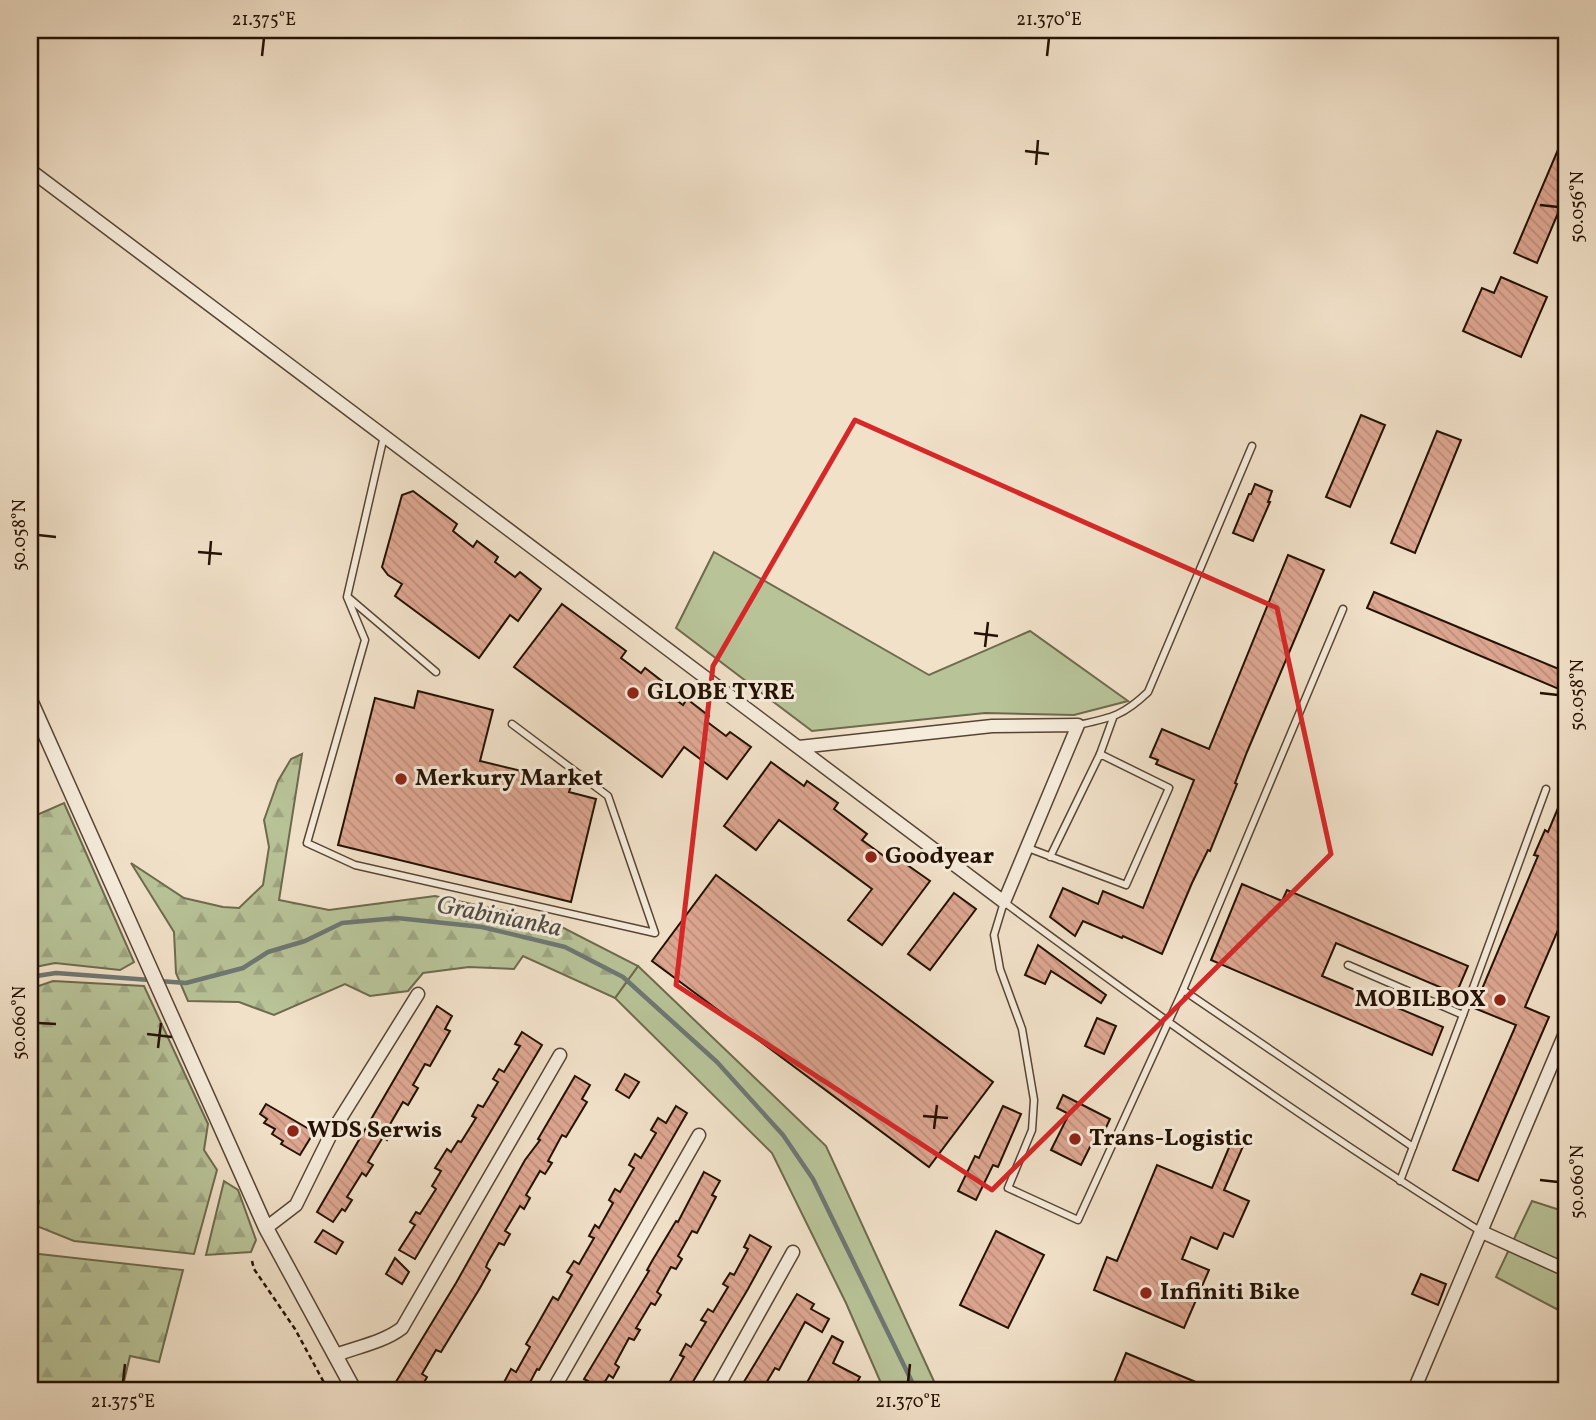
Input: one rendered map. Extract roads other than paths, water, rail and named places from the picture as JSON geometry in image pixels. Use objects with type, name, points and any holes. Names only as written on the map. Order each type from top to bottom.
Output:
[{"type":"street","points":[[30,170],[1004,902],[1078,725],[992,726],[799,747]]},
{"type":"street","points":[[30,700],[266,1228],[354,1390]]},
{"type":"street","points":[[266,1228],[296,1205],[332,1132],[418,994]]},
{"type":"street","points":[[1414,1390],[1566,1031]]},
{"type":"street","points":[[336,1355],[390,1338],[402,1328],[560,1055]]},
{"type":"street","points":[[553,1390],[699,1135]]},
{"type":"street","points":[[1482,1232],[1566,1270]]},
{"type":"street","points":[[716,1390],[793,1252]]},
{"type":"lane","points":[[384,434],[347,597],[365,640],[307,843],[355,865],[655,933],[608,796],[512,724]]},
{"type":"lane","points":[[1078,725],[1112,718],[1132,708],[1148,692],[1252,446]]},
{"type":"lane","points":[[347,597],[436,672]]},
{"type":"lane","points":[[1343,609],[1183,990],[1167,1023],[1078,1220],[1007,1188],[1032,1130],[1034,1100],[1022,1029],[1000,969],[995,935],[1004,902],[1167,1023],[1400,1181],[1482,1232]]},
{"type":"lane","points":[[1050,857],[1100,754],[1112,718]]},
{"type":"lane","points":[[1028,848],[1126,885],[1169,788],[1100,754]]},
{"type":"lane","points":[[1400,1181],[1546,789]]},
{"type":"lane","points":[[1348,965],[1464,1015]]},
{"type":"lane","points":[[1183,990],[1413,1147]]},
{"type":"waterway","name":"Grabinianka","points":[[159,981],[186,983],[243,968],[268,952],[305,941],[342,923],[397,918],[482,927],[565,947],[623,977],[717,1062],[783,1135],[813,1179],[916,1390]]},
{"type":"waterway","name":"Grabinianka","points":[[30,977],[56,973],[150,980]]},
{"type":"place","name":"GLOBE TYRE","points":[[633,693]]},
{"type":"place","name":"Merkury Market","points":[[401,779]]},
{"type":"place","name":"Goodyear","points":[[871,857]]},
{"type":"place","name":"MOBILBOX","points":[[1500,1000]]},
{"type":"place","name":"WDS Serwis","points":[[293,1131]]},
{"type":"place","name":"Trans-Logistic","points":[[1075,1139]]},
{"type":"place","name":"Infiniti Bike","points":[[1146,1293]]}]
